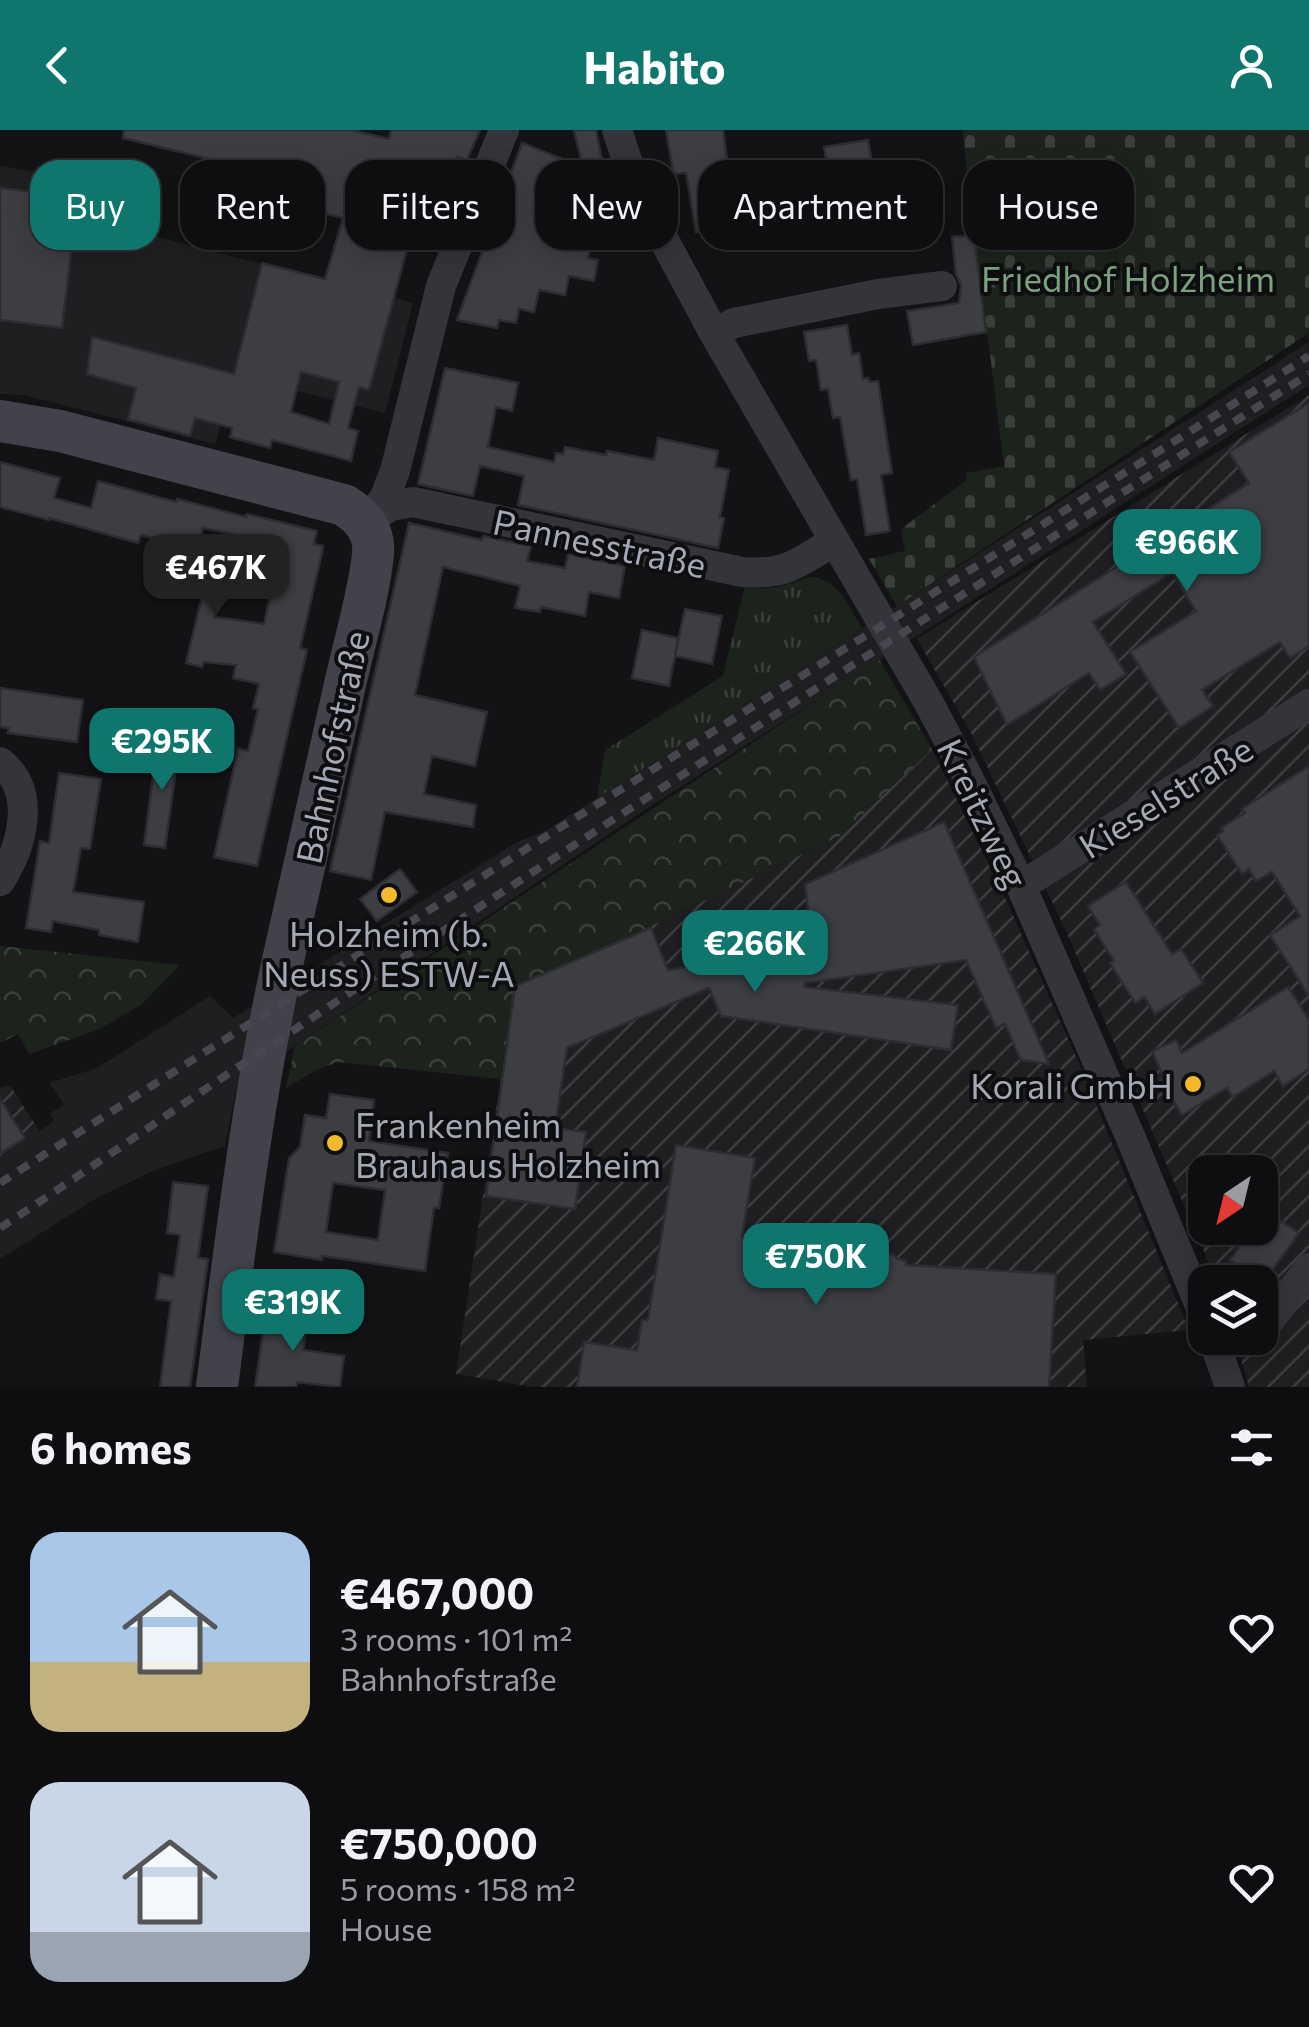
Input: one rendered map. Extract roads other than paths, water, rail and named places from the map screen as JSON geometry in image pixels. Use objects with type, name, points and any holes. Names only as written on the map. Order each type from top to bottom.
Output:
[{"type":"main road","points":[[0,422],[60,431],[344,505],[365,522]]},
{"type":"main road","name":"Bahnhofstraße","points":[[218,1387],[253,1126],[274,1010],[373,555],[365,522]]},
{"type":"street","points":[[365,522],[385,498],[390,485],[440,286],[504,130]]},
{"type":"street","name":"Kreitzweg","points":[[617,130],[636,190],[833,542],[930,705],[1021,886],[1188,1277]]},
{"type":"street","points":[[714,333],[734,323],[878,294],[942,286]]},
{"type":"street","name":"Pannesstraße","points":[[365,522],[392,506],[413,502],[742,572],[768,574],[787,569],[833,542]]},
{"type":"street","name":"Kieselstraße","points":[[1021,886],[1309,704]]},
{"type":"street","points":[[0,762],[17,782],[22,800],[18,844],[0,882]]},
{"type":"street","points":[[1278,1309],[1309,1268]]},
{"type":"street","points":[[1219,1355],[1230,1387]]},
{"type":"railway","points":[[0,1183],[1309,356]]},
{"type":"railway","points":[[0,1228],[525,877],[1309,374]]},
{"type":"place","name":"Holzheim (b. Neuss) ESTW-A","points":[[389,895]]},
{"type":"place","name":"Korali GmbH","points":[[1193,1084]]},
{"type":"place","name":"Frankenheim Brauhaus Holzheim","points":[[335,1143]]},
{"type":"park label","name":"Friedhof Holzheim","points":[[1128,277]]}]
